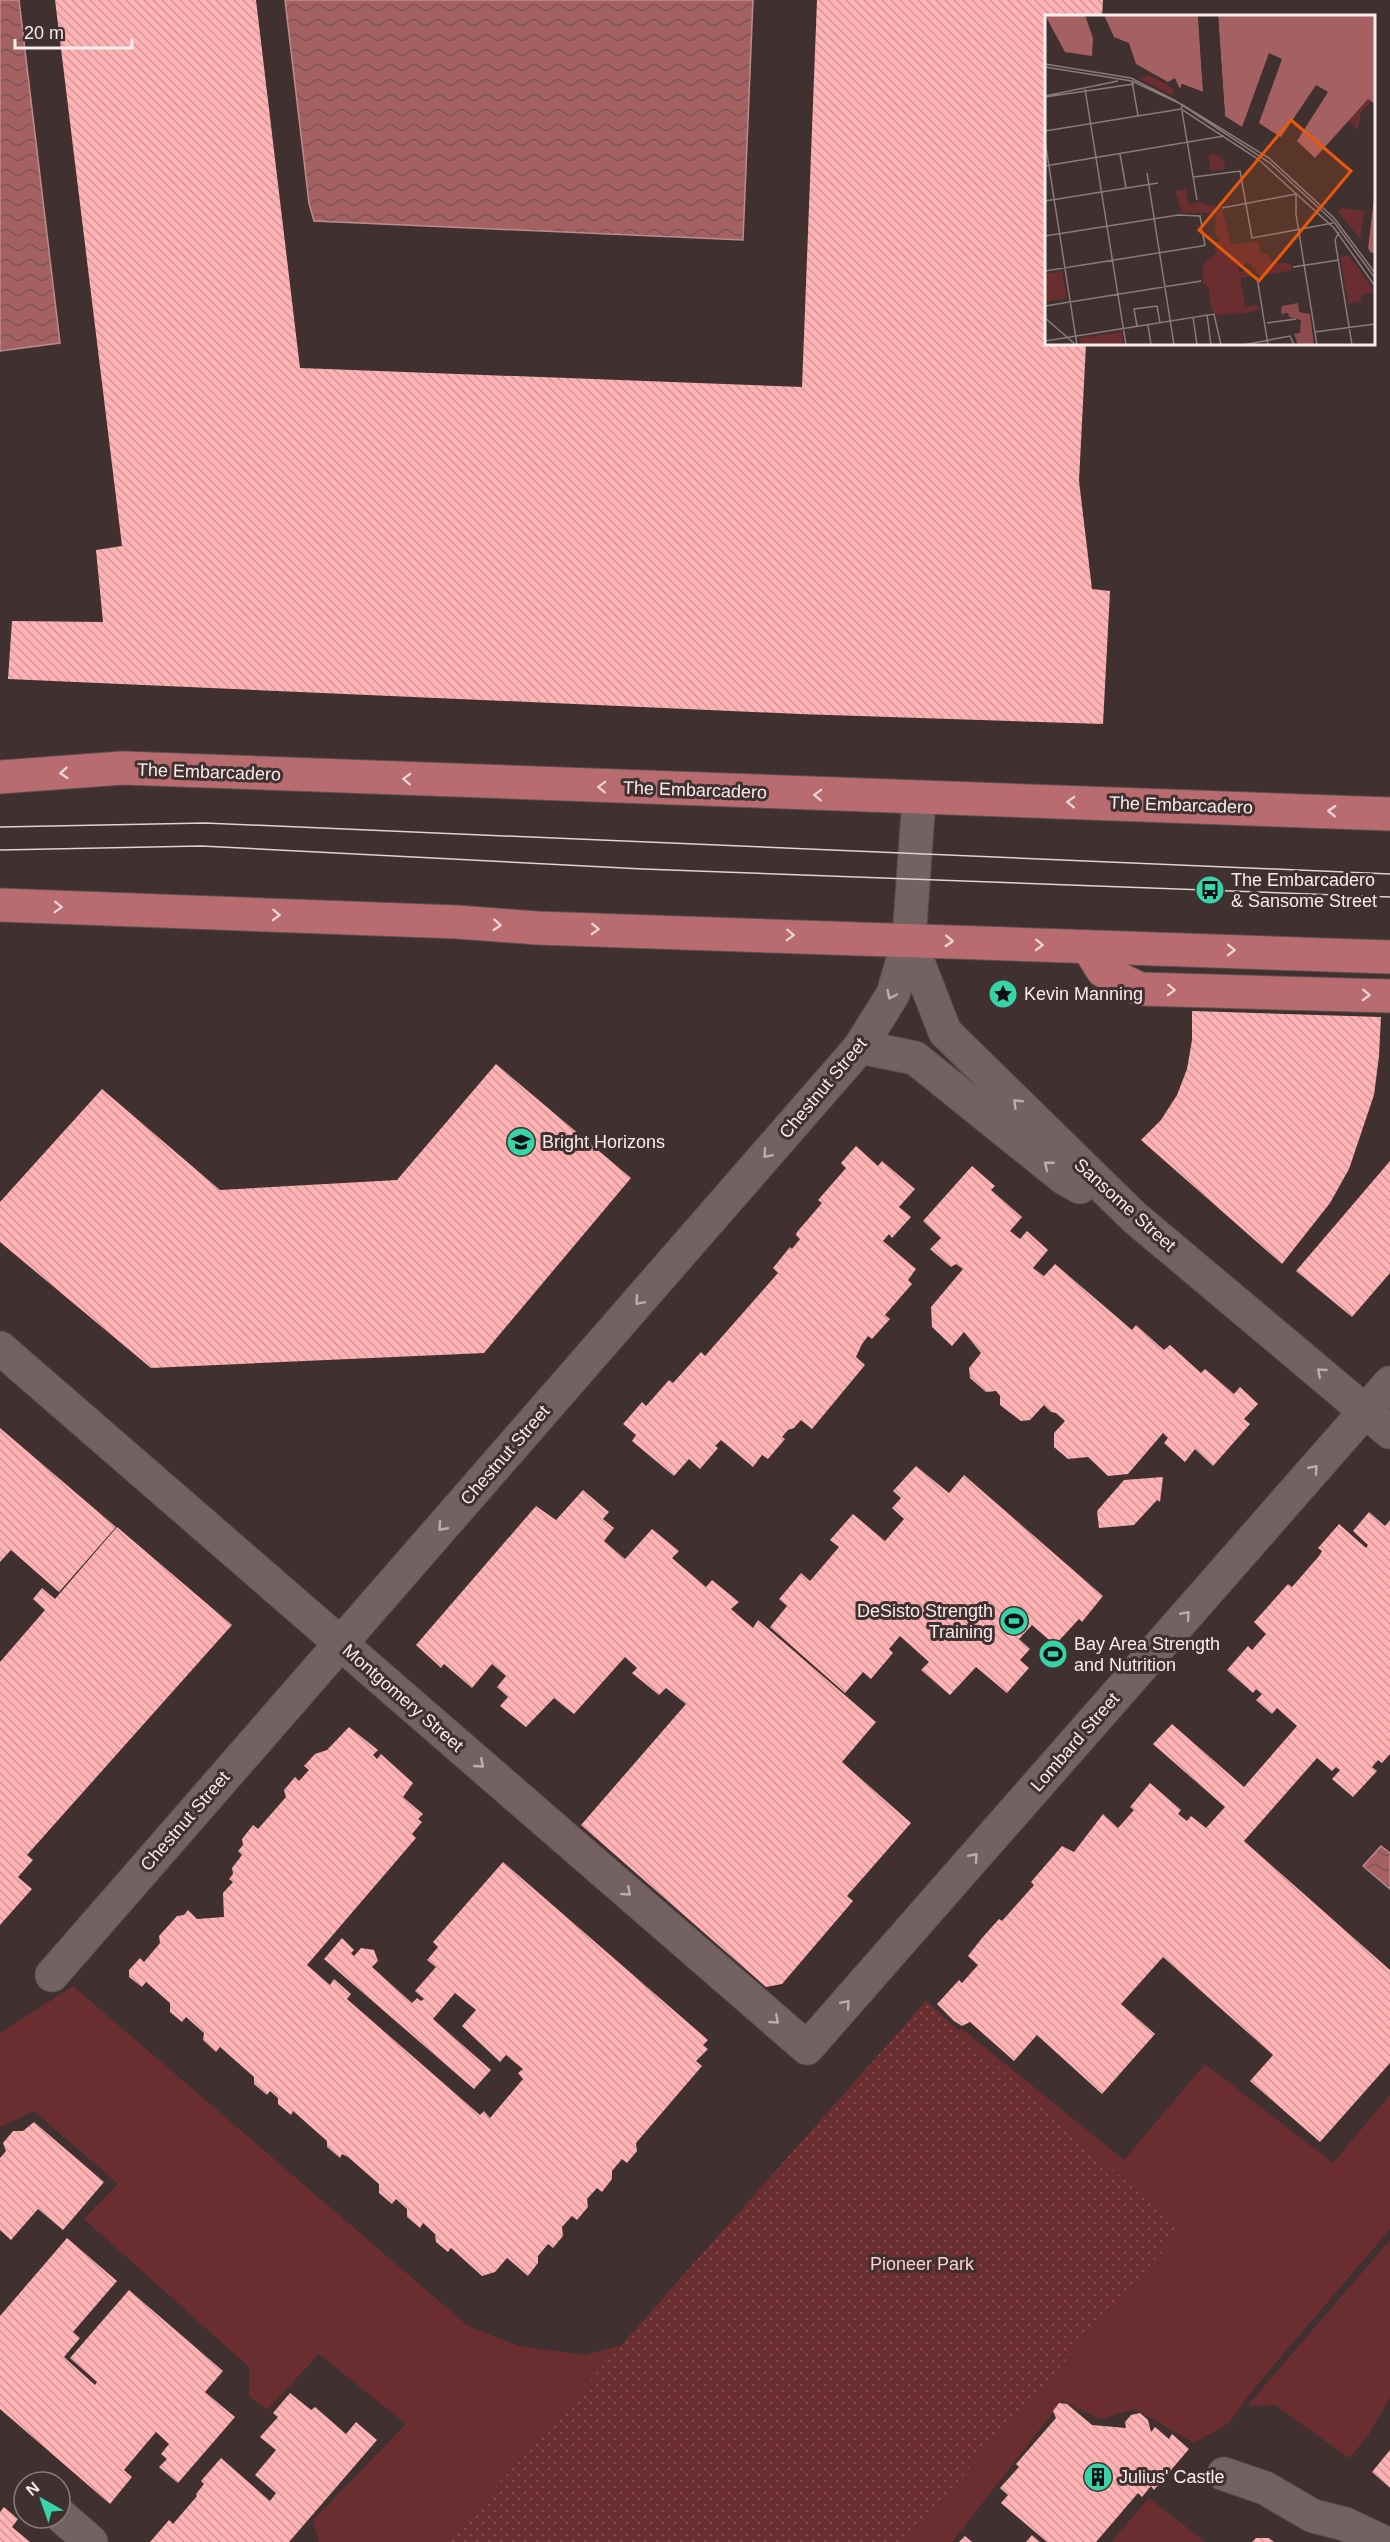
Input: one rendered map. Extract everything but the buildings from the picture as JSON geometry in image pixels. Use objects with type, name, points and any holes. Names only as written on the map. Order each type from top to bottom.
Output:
[{"type":"main road","name":"The Embarcadero","points":[[0,777],[122,768],[1390,814]]},
{"type":"main road","points":[[0,905],[457,922],[549,928],[1390,957]]},
{"type":"main road","points":[[1088,947],[1103,971],[1140,989],[1390,996]]},
{"type":"street","points":[[909,939],[919,798]]},
{"type":"street","name":"Chestnut Street","points":[[61,1964],[860,1047],[893,994],[909,939]]},
{"type":"street","name":"Sansome Street","points":[[909,939],[945,1032],[1134,1217],[1390,1432]]},
{"type":"street","points":[[860,1047],[915,1058],[1064,1178],[1134,1217]]},
{"type":"street","name":"Montgomery Street","points":[[0,1348],[807,2048]]},
{"type":"street","name":"Lombard Street","points":[[807,2048],[1390,1383]]},
{"type":"street","points":[[1224,2474],[1265,2488],[1321,2529],[1345,2524],[1383,2542]]},
{"type":"street","points":[[72,2525],[91,2542]]},
{"type":"green space","points":[[73,1986],[468,2326],[519,2346],[585,2355],[636,2341],[869,2145],[961,2028],[1124,2160],[1205,2064],[1333,2163],[1390,2095],[1390,2229],[1252,2391],[1229,2423],[1194,2443],[1135,2409],[1100,2419],[1062,2401],[952,2542],[319,2542],[313,2520],[406,2424],[319,2354],[267,2410],[249,2396],[249,2367],[84,2219],[118,2184],[34,2111],[0,2127],[0,2033]]},
{"type":"green space","name":"Pioneer Park","points":[[926,2001],[1181,2231],[904,2542],[447,2542]]},
{"type":"green space","points":[[1390,2240],[1390,2397],[1368,2436],[1349,2458],[1275,2405],[1247,2406]]},
{"type":"green space","points":[[1149,2498],[1205,2542],[1111,2542]]},
{"type":"water","points":[[0,0],[19,0],[60,343],[0,351]]},
{"type":"water","points":[[285,0],[753,0],[743,240],[314,221],[309,203]]},
{"type":"water","points":[[1381,1846],[1390,1853],[1390,1889],[1363,1866]]},
{"type":"tram line","points":[[0,827],[205,823],[1390,874]]},
{"type":"tram line","points":[[0,850],[201,846],[643,869],[1390,897]]},
{"type":"place","name":"The Embarcadero & Sansome Street","points":[[1210,890]]},
{"type":"place","name":"Kevin Manning","points":[[1003,994]]},
{"type":"place","name":"Bright Horizons","points":[[521,1142]]},
{"type":"place","name":"DeSisto Strength Training","points":[[1014,1621]]},
{"type":"place","name":"Bay Area Strength and Nutrition","points":[[1053,1654]]},
{"type":"place","name":"Julius' Castle","points":[[1098,2477]]}]
